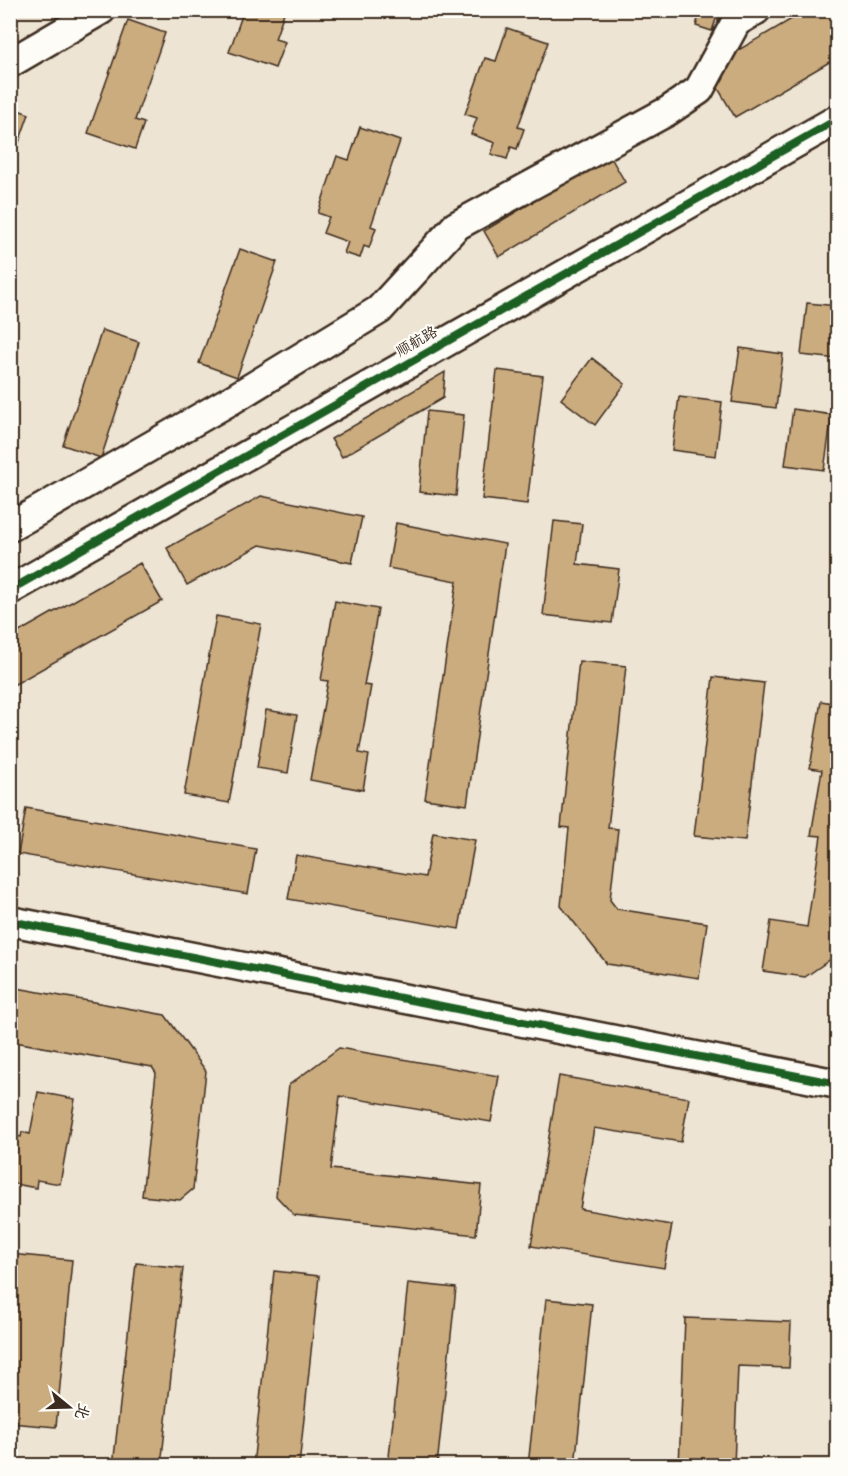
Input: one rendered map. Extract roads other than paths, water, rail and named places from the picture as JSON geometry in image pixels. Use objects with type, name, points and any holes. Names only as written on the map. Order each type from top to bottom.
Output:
[{"type":"street","points":[[10,63],[101,10]]},
{"type":"street","points":[[10,527],[233,399],[379,310],[456,226],[668,111],[699,90],[736,22],[756,10]]},
{"type":"street","name":"顺航路","points":[[10,590],[837,119]]},
{"type":"street","points":[[10,921],[837,1084]]}]
